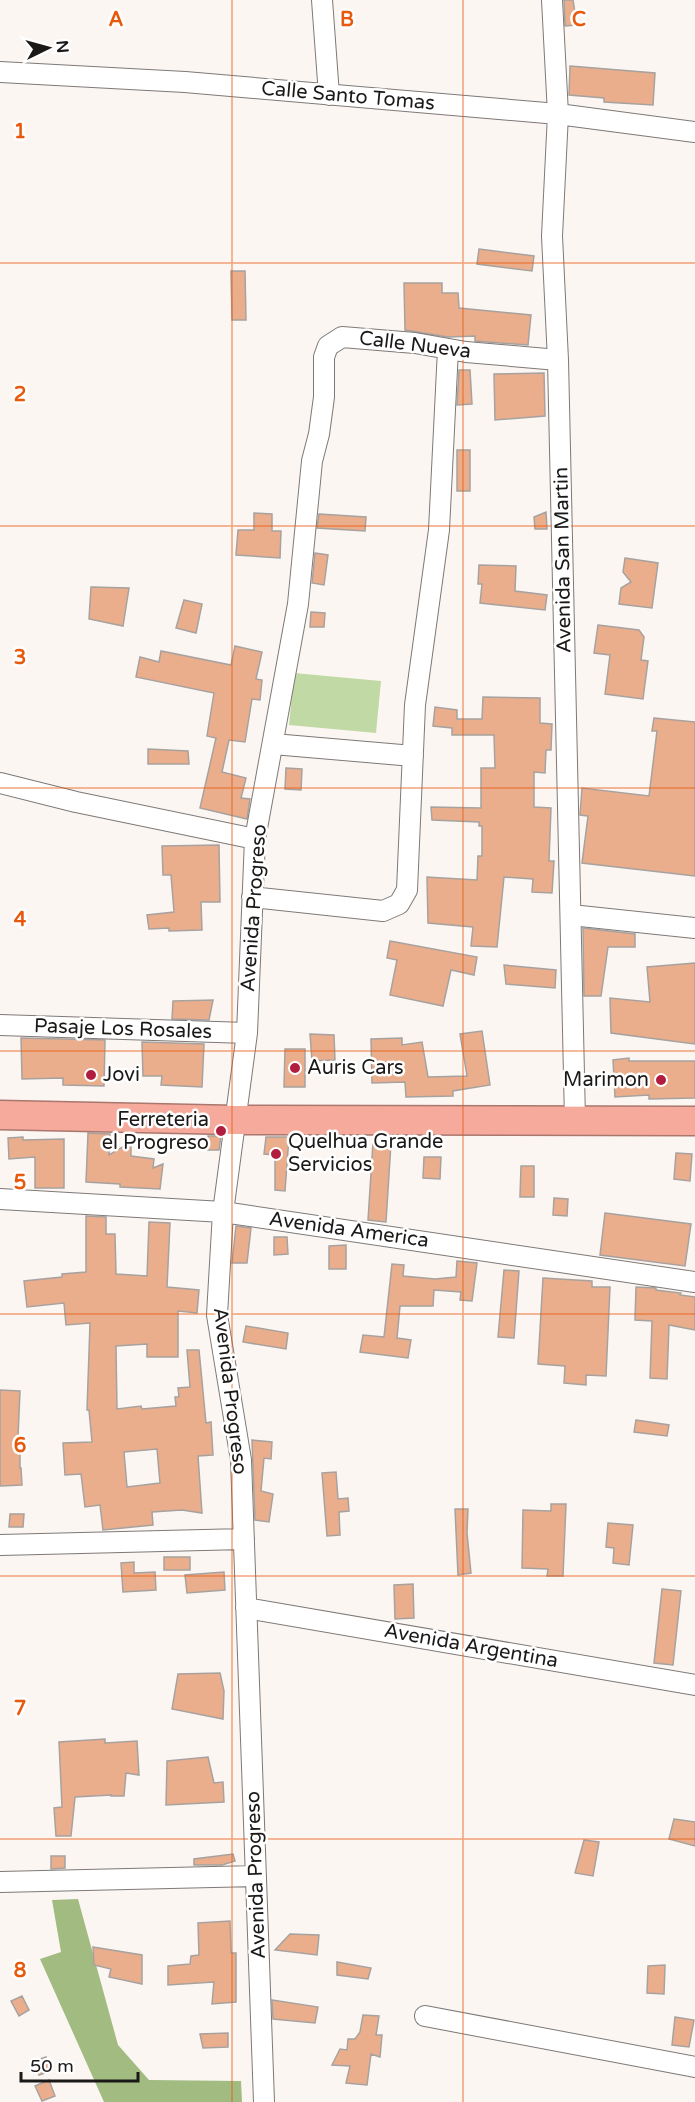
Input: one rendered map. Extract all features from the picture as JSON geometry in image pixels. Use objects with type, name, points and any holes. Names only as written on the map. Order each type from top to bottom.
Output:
[{"type":"highway","points":[[0,1115],[235,1120],[695,1121]]},
{"type":"street","points":[[322,0],[329,95]]},
{"type":"street","name":"Avenida San Martin","points":[[552,0],[558,114],[552,236],[558,360],[575,1120]]},
{"type":"street","name":"Calle Santo Tomas","points":[[0,72],[185,82],[558,114],[695,132]]},
{"type":"street","name":"Calle Nueva","points":[[319,434],[324,397],[324,357],[328,346],[342,337],[558,360]]},
{"type":"street","points":[[252,897],[383,911],[399,904],[407,890],[415,705],[439,530],[448,349]]},
{"type":"street","name":"Avenida Progreso","points":[[264,2102],[241,1460],[217,1315],[223,1212],[246,1033],[255,839],[298,604],[312,461],[319,434]]},
{"type":"street","points":[[273,744],[413,756]]},
{"type":"street","points":[[0,783],[76,802],[255,839]]},
{"type":"street","points":[[571,915],[695,928]]},
{"type":"street","name":"Pasaje Los Rosales","points":[[0,1025],[246,1033]]},
{"type":"street","name":"Avenida America","points":[[0,1199],[223,1212],[695,1282]]},
{"type":"street","points":[[0,1545],[244,1539]]},
{"type":"street","name":"Avenida Argentina","points":[[246,1608],[695,1685]]},
{"type":"street","points":[[0,1882],[256,1876]]},
{"type":"street","points":[[425,2016],[695,2067]]},
{"type":"green space","points":[[294,673],[381,681],[376,733],[289,725]]},
{"type":"green space","points":[[78,1899],[118,2045],[149,2080],[241,2081],[242,2102],[104,2102],[40,1959],[61,1952],[52,1900]]},
{"type":"building","points":[[564,0],[573,0],[577,25],[565,26]]},
{"type":"building","points":[[570,66],[655,73],[653,105],[604,102],[604,98],[569,95]]},
{"type":"building","points":[[479,249],[534,256],[532,271],[477,264]]},
{"type":"building","points":[[231,271],[245,271],[246,320],[232,320]]},
{"type":"building","points":[[404,283],[442,283],[442,293],[458,293],[459,308],[531,315],[528,345],[475,341],[475,336],[448,337],[405,330]]},
{"type":"building","points":[[459,370],[470,370],[472,404],[457,405]]},
{"type":"building","points":[[544,373],[545,416],[495,420],[494,374]]},
{"type":"building","points":[[457,450],[470,450],[470,491],[457,491]]},
{"type":"building","points":[[546,512],[547,529],[535,529],[534,517]]},
{"type":"building","points":[[254,513],[272,514],[272,531],[281,531],[280,558],[236,555],[238,530],[254,530]]},
{"type":"building","points":[[319,514],[366,517],[365,531],[317,528]]},
{"type":"building","points":[[315,553],[328,555],[324,585],[312,583]]},
{"type":"building","points":[[625,558],[658,563],[652,608],[619,604],[621,588],[631,582],[623,572]]},
{"type":"building","points":[[479,565],[516,566],[515,591],[547,595],[545,610],[480,603],[482,584],[478,584]]},
{"type":"building","points":[[91,587],[129,588],[123,626],[89,619]]},
{"type":"building","points":[[184,600],[202,604],[196,633],[176,628]]},
{"type":"building","points":[[311,612],[325,613],[324,627],[310,627]]},
{"type":"building","points":[[598,625],[639,630],[644,637],[641,660],[648,661],[643,699],[605,694],[610,655],[594,653]]},
{"type":"building","points":[[235,646],[262,652],[256,679],[262,680],[260,700],[252,699],[245,742],[229,740],[222,772],[246,778],[241,798],[250,799],[247,819],[200,808],[216,738],[207,736],[214,693],[136,677],[140,657],[159,662],[161,651],[231,665]]},
{"type":"building","points":[[483,697],[540,698],[540,723],[552,724],[551,750],[546,750],[545,773],[534,772],[534,807],[551,808],[549,861],[554,861],[552,893],[532,892],[533,879],[504,877],[497,947],[471,946],[473,927],[428,923],[427,877],[477,880],[478,856],[482,856],[482,826],[479,826],[479,822],[432,820],[431,807],[481,808],[481,768],[495,768],[494,735],[452,735],[452,728],[433,726],[435,707],[457,710],[457,719],[482,719]]},
{"type":"building","points":[[654,718],[695,722],[695,876],[582,863],[588,816],[580,815],[582,788],[649,796],[657,731],[652,731]]},
{"type":"building","points":[[148,749],[188,751],[189,764],[148,764]]},
{"type":"building","points":[[286,768],[302,769],[301,790],[285,789]]},
{"type":"building","points":[[219,845],[220,902],[201,902],[202,930],[149,929],[147,915],[174,912],[171,875],[163,875],[162,846]]},
{"type":"building","points":[[583,928],[635,934],[635,947],[608,947],[601,996],[584,996]]},
{"type":"building","points":[[390,941],[477,957],[474,975],[451,970],[443,1006],[390,995],[397,960],[387,958]]},
{"type":"building","points":[[695,963],[695,1044],[611,1033],[610,998],[650,1002],[647,967]]},
{"type":"building","points":[[504,965],[556,970],[555,988],[506,984]]},
{"type":"building","points":[[213,1000],[209,1020],[172,1019],[173,1001]]},
{"type":"building","points":[[482,1031],[490,1085],[453,1091],[453,1096],[406,1097],[405,1082],[372,1083],[371,1039],[402,1038],[402,1045],[422,1042],[428,1077],[467,1076],[460,1034]]},
{"type":"building","points":[[310,1034],[334,1035],[335,1060],[312,1061]]},
{"type":"building","points":[[21,1038],[105,1040],[104,1086],[63,1085],[63,1078],[22,1079]]},
{"type":"building","points":[[142,1042],[204,1044],[202,1087],[161,1085],[162,1076],[143,1076]]},
{"type":"building","name":"Auris Cars","points":[[285,1049],[305,1049],[305,1087],[284,1087]]},
{"type":"building","points":[[629,1058],[629,1061],[695,1061],[695,1098],[649,1099],[649,1095],[615,1097],[613,1060]]},
{"type":"building","points":[[88,1133],[110,1134],[109,1155],[131,1142],[131,1156],[154,1159],[153,1168],[163,1164],[160,1189],[86,1182]]},
{"type":"building","points":[[208,1136],[221,1136],[219,1150],[208,1150]]},
{"type":"building","points":[[23,1137],[23,1140],[64,1139],[64,1188],[35,1188],[35,1157],[9,1159],[8,1138]]},
{"type":"building","name":"Quelhua Grande Servicios","points":[[266,1137],[289,1137],[285,1191],[275,1190],[275,1155],[264,1154]]},
{"type":"building","points":[[373,1142],[391,1143],[386,1222],[368,1220]]},
{"type":"building","points":[[676,1153],[692,1154],[690,1181],[674,1179]]},
{"type":"building","points":[[424,1157],[441,1157],[440,1179],[423,1178]]},
{"type":"building","points":[[521,1166],[534,1166],[534,1197],[520,1197]]},
{"type":"building","points":[[554,1198],[568,1199],[567,1216],[553,1215]]},
{"type":"building","points":[[605,1213],[691,1224],[685,1266],[600,1255]]},
{"type":"building","points":[[86,1216],[106,1217],[106,1234],[115,1234],[116,1274],[147,1276],[149,1222],[170,1223],[167,1287],[199,1290],[197,1313],[178,1311],[178,1357],[147,1357],[147,1344],[116,1346],[117,1409],[176,1406],[175,1397],[179,1397],[178,1388],[190,1387],[187,1350],[199,1350],[206,1423],[211,1422],[213,1455],[198,1456],[202,1513],[182,1510],[152,1512],[153,1525],[103,1530],[100,1505],[85,1507],[81,1474],[65,1475],[63,1443],[92,1442],[89,1410],[87,1410],[90,1323],[66,1325],[64,1303],[27,1307],[24,1281],[86,1272]],"holes":[[[157,1449],[160,1483],[127,1487],[124,1452]]]},
{"type":"building","points":[[236,1226],[251,1228],[247,1263],[232,1263]]},
{"type":"building","points":[[274,1237],[287,1237],[288,1254],[274,1255]]},
{"type":"building","points":[[346,1245],[346,1269],[329,1269],[329,1246]]},
{"type":"building","points":[[457,1261],[477,1263],[472,1301],[460,1300],[461,1292],[434,1290],[433,1306],[400,1306],[397,1338],[411,1340],[408,1358],[360,1352],[363,1335],[384,1337],[392,1264],[404,1265],[403,1276],[435,1279],[456,1277]]},
{"type":"building","points":[[504,1270],[519,1271],[514,1338],[498,1337]]},
{"type":"building","points":[[543,1278],[592,1281],[592,1287],[610,1287],[606,1376],[586,1375],[586,1385],[564,1383],[565,1366],[538,1364]]},
{"type":"building","points":[[636,1287],[656,1288],[656,1290],[695,1297],[695,1330],[669,1325],[667,1379],[650,1378],[652,1321],[635,1320]]},
{"type":"building","points":[[246,1326],[288,1333],[286,1349],[243,1342]]},
{"type":"building","points":[[0,1390],[20,1391],[18,1437],[20,1437],[22,1485],[0,1486]]},
{"type":"building","points":[[636,1420],[669,1425],[667,1436],[634,1432]]},
{"type":"building","points":[[252,1440],[272,1442],[271,1459],[264,1458],[261,1491],[273,1494],[269,1522],[255,1520]]},
{"type":"building","points":[[336,1472],[338,1499],[348,1498],[349,1511],[339,1512],[340,1535],[327,1536],[322,1473]]},
{"type":"building","points":[[551,1504],[566,1504],[563,1576],[547,1576],[548,1569],[522,1568],[523,1510],[551,1511]]},
{"type":"building","points":[[455,1509],[468,1509],[467,1533],[471,1573],[458,1575]]},
{"type":"building","points":[[10,1514],[24,1514],[23,1527],[9,1527]]},
{"type":"building","points":[[608,1523],[633,1525],[629,1565],[613,1563],[614,1548],[606,1547]]},
{"type":"building","points":[[164,1557],[190,1557],[190,1570],[164,1570]]},
{"type":"building","points":[[134,1562],[134,1573],[155,1572],[156,1590],[123,1592],[121,1563]]},
{"type":"building","points":[[224,1572],[225,1590],[187,1593],[185,1575]]},
{"type":"building","points":[[413,1584],[414,1618],[395,1619],[394,1585]]},
{"type":"building","points":[[662,1589],[681,1591],[673,1665],[654,1663]]},
{"type":"building","points":[[220,1673],[224,1691],[223,1719],[172,1709],[178,1674]]},
{"type":"building","points":[[105,1739],[105,1743],[137,1741],[139,1775],[126,1773],[124,1796],[75,1797],[71,1836],[56,1836],[54,1808],[62,1807],[59,1742]]},
{"type":"building","points":[[208,1757],[214,1783],[223,1782],[224,1802],[166,1805],[167,1761]]},
{"type":"building","points":[[674,1819],[695,1822],[695,1846],[669,1839]]},
{"type":"building","points":[[584,1840],[599,1842],[593,1876],[575,1873]]},
{"type":"building","points":[[233,1854],[235,1861],[222,1865],[194,1865],[194,1859]]},
{"type":"building","points":[[51,1856],[65,1856],[65,1868],[51,1869]]},
{"type":"building","points":[[230,1921],[231,1953],[236,1953],[236,2002],[212,2004],[214,1982],[168,1985],[168,1966],[190,1964],[191,1956],[199,1955],[198,1923]]},
{"type":"building","points":[[290,1934],[319,1935],[317,1955],[275,1950]]},
{"type":"building","points":[[93,1947],[142,1955],[142,1984],[109,1977],[111,1969],[94,1965]]},
{"type":"building","points":[[337,1962],[371,1968],[368,1979],[337,1975]]},
{"type":"building","points":[[665,1965],[664,1994],[647,1993],[648,1966]]},
{"type":"building","points":[[22,1996],[29,2010],[19,2016],[11,2001]]},
{"type":"building","points":[[272,2000],[318,2007],[315,2023],[273,2019]]},
{"type":"building","points":[[363,2015],[379,2016],[376,2035],[382,2035],[380,2057],[371,2054],[367,2085],[346,2083],[350,2066],[332,2065],[340,2049],[347,2050],[348,2039],[355,2039],[360,2032]]},
{"type":"building","points":[[675,2017],[694,2020],[689,2047],[672,2045]]},
{"type":"building","points":[[228,2033],[228,2047],[203,2048],[200,2034]]},
{"type":"building","points":[[46,2057],[51,2071],[39,2075],[34,2061]]},
{"type":"building","points":[[49,2080],[55,2096],[42,2101],[35,2086]]},
{"type":"place","name":"Auris Cars","points":[[295,1068]]},
{"type":"place","name":"Jovi","points":[[91,1075]]},
{"type":"place","name":"Marimon","points":[[661,1080]]},
{"type":"place","name":"Ferreteria el Progreso","points":[[221,1131]]},
{"type":"place","name":"Quelhua Grande Servicios","points":[[276,1154]]}]
